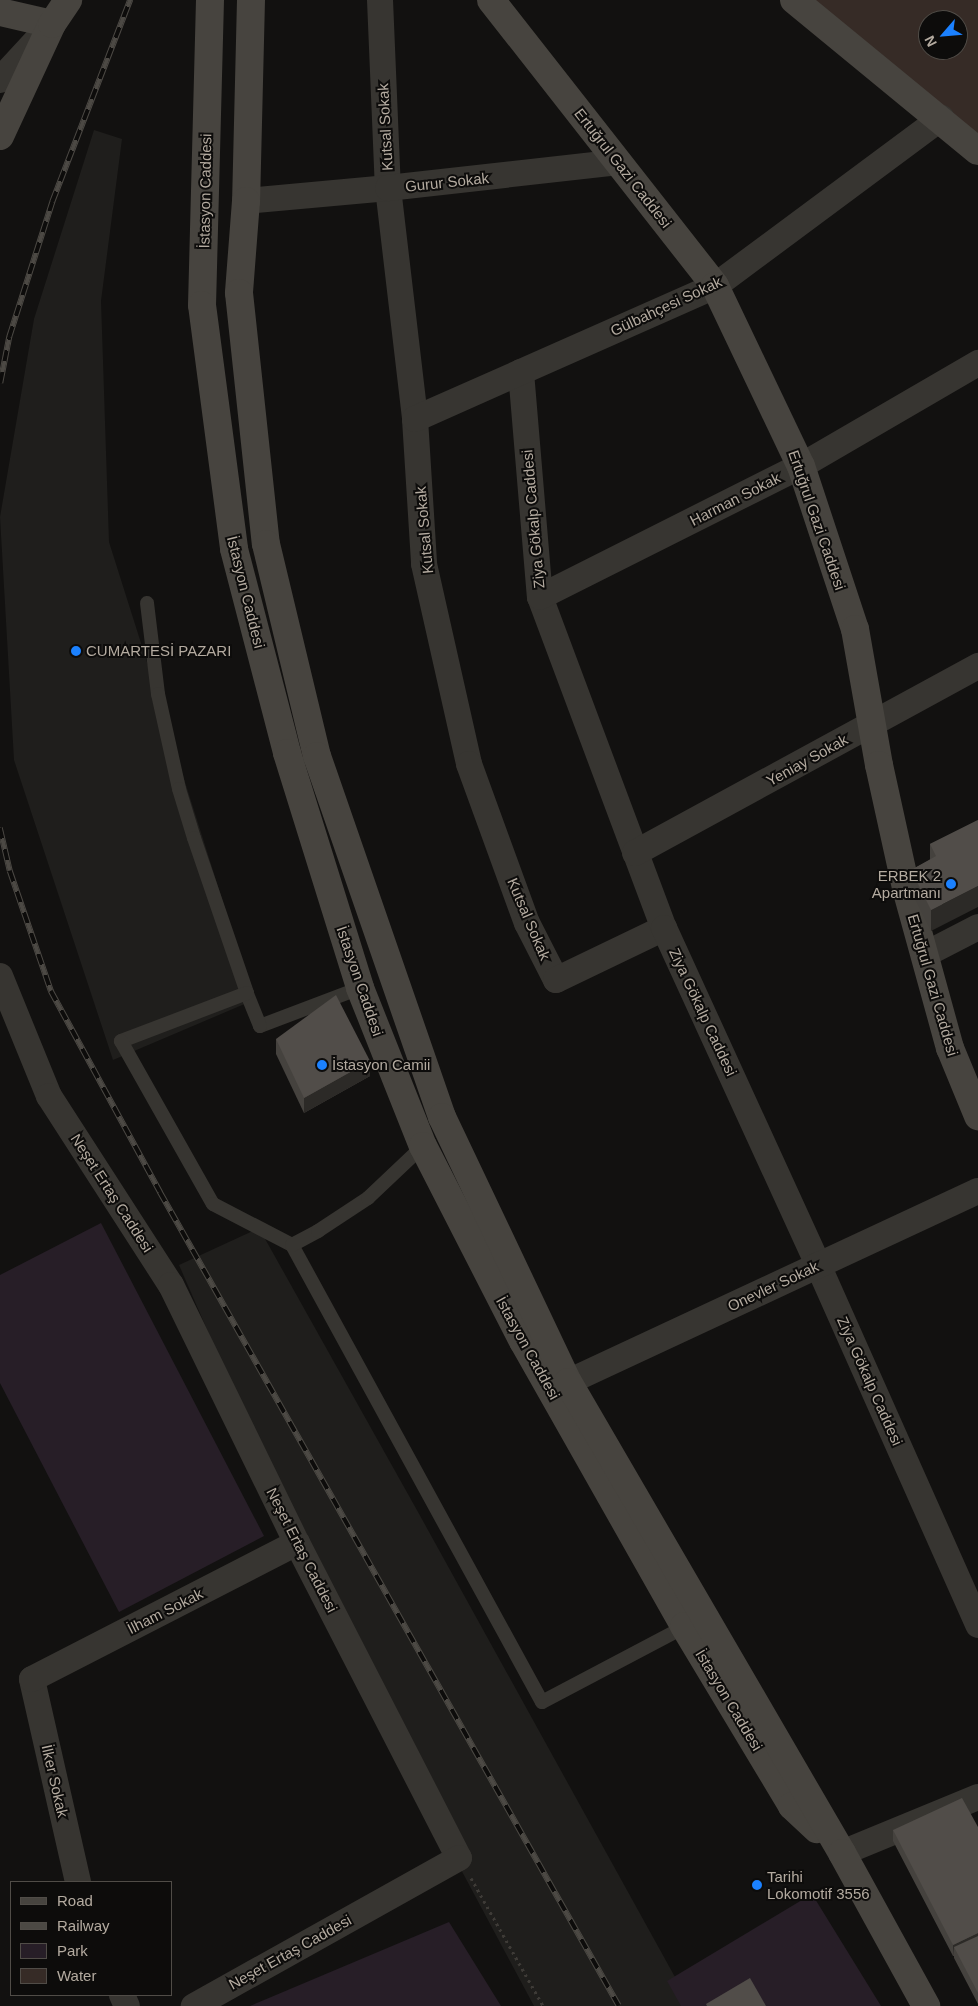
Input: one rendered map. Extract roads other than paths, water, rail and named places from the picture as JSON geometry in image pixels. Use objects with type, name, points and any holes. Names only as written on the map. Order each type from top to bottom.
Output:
[{"type":"street","points":[[0,136],[52,24],[68,0]]},
{"type":"street","name":"İstasyon Caddesi","points":[[210,0],[202,305],[234,549],[287,753],[360,988],[423,1146],[523,1341],[694,1621],[842,1853],[926,2006]]},
{"type":"street","name":"İstasyon Caddesi","points":[[251,0],[246,201],[239,293],[266,544],[318,756],[442,1118],[568,1382],[694,1621]]},
{"type":"street","name":"Kutsal Sokak","points":[[380,0],[388,188],[415,419],[424,564],[469,764],[531,931],[556,980],[664,928]]},
{"type":"street","name":"Ertuğrul Gazi Caddesi","points":[[492,0],[715,286],[801,466],[854,629],[873,723],[879,765],[907,892],[924,955],[950,1048],[978,1116]]},
{"type":"street","points":[[794,0],[941,118],[978,151]]},
{"type":"street","points":[[0,12],[52,24]]},
{"type":"street","points":[[4,69],[52,24]]},
{"type":"street","name":"Gülbahçesi Sokak","points":[[415,419],[715,286],[941,118]]},
{"type":"street","name":"Gurur Sokak","points":[[246,201],[388,188],[619,162]]},
{"type":"street","name":"Harman Sokak","points":[[540,597],[801,466],[978,363]]},
{"type":"street","name":"Ziya Gökalp Caddesi","points":[[521,372],[540,597],[664,928],[818,1265],[978,1625]]},
{"type":"street","name":"Yeniay Sokak","points":[[636,853],[978,666]]},
{"type":"street","points":[[924,955],[978,927]]},
{"type":"street","name":"Neşet Ertaş Caddesi","points":[[0,976],[50,1096],[171,1285],[297,1543],[459,1858],[194,2006]]},
{"type":"street","name":"Onevler Sokak","points":[[568,1382],[978,1191]]},
{"type":"street","name":"İlham Sokak","points":[[32,1680],[297,1543]]},
{"type":"street","name":"İlker Sokak","points":[[32,1680],[78,1881]]},
{"type":"street","points":[[842,1853],[978,1797]]},
{"type":"lane","points":[[147,603],[158,694],[179,789],[194,838],[260,1026],[360,988]]},
{"type":"lane","points":[[247,993],[121,1041],[212,1204],[292,1245],[542,1702],[694,1621]]},
{"type":"lane","points":[[292,1245],[318,1231],[368,1198],[423,1146]]},
{"type":"water","points":[[814,0],[978,0],[978,134]]},
{"type":"railway","points":[[0,383],[9,337],[52,202],[130,0]]},
{"type":"railway","points":[[0,828],[10,871],[51,991],[160,1192],[619,2006]]},
{"type":"place","name":"CUMARTESİ PAZARI","points":[[76,651]]},
{"type":"place","name":"ERBEK 2 Apartmanı","points":[[951,884]]},
{"type":"place","name":"İstasyon Camii","points":[[322,1065]]},
{"type":"place","name":"Tarihi Lokomotif 3556","points":[[757,1885]]}]
